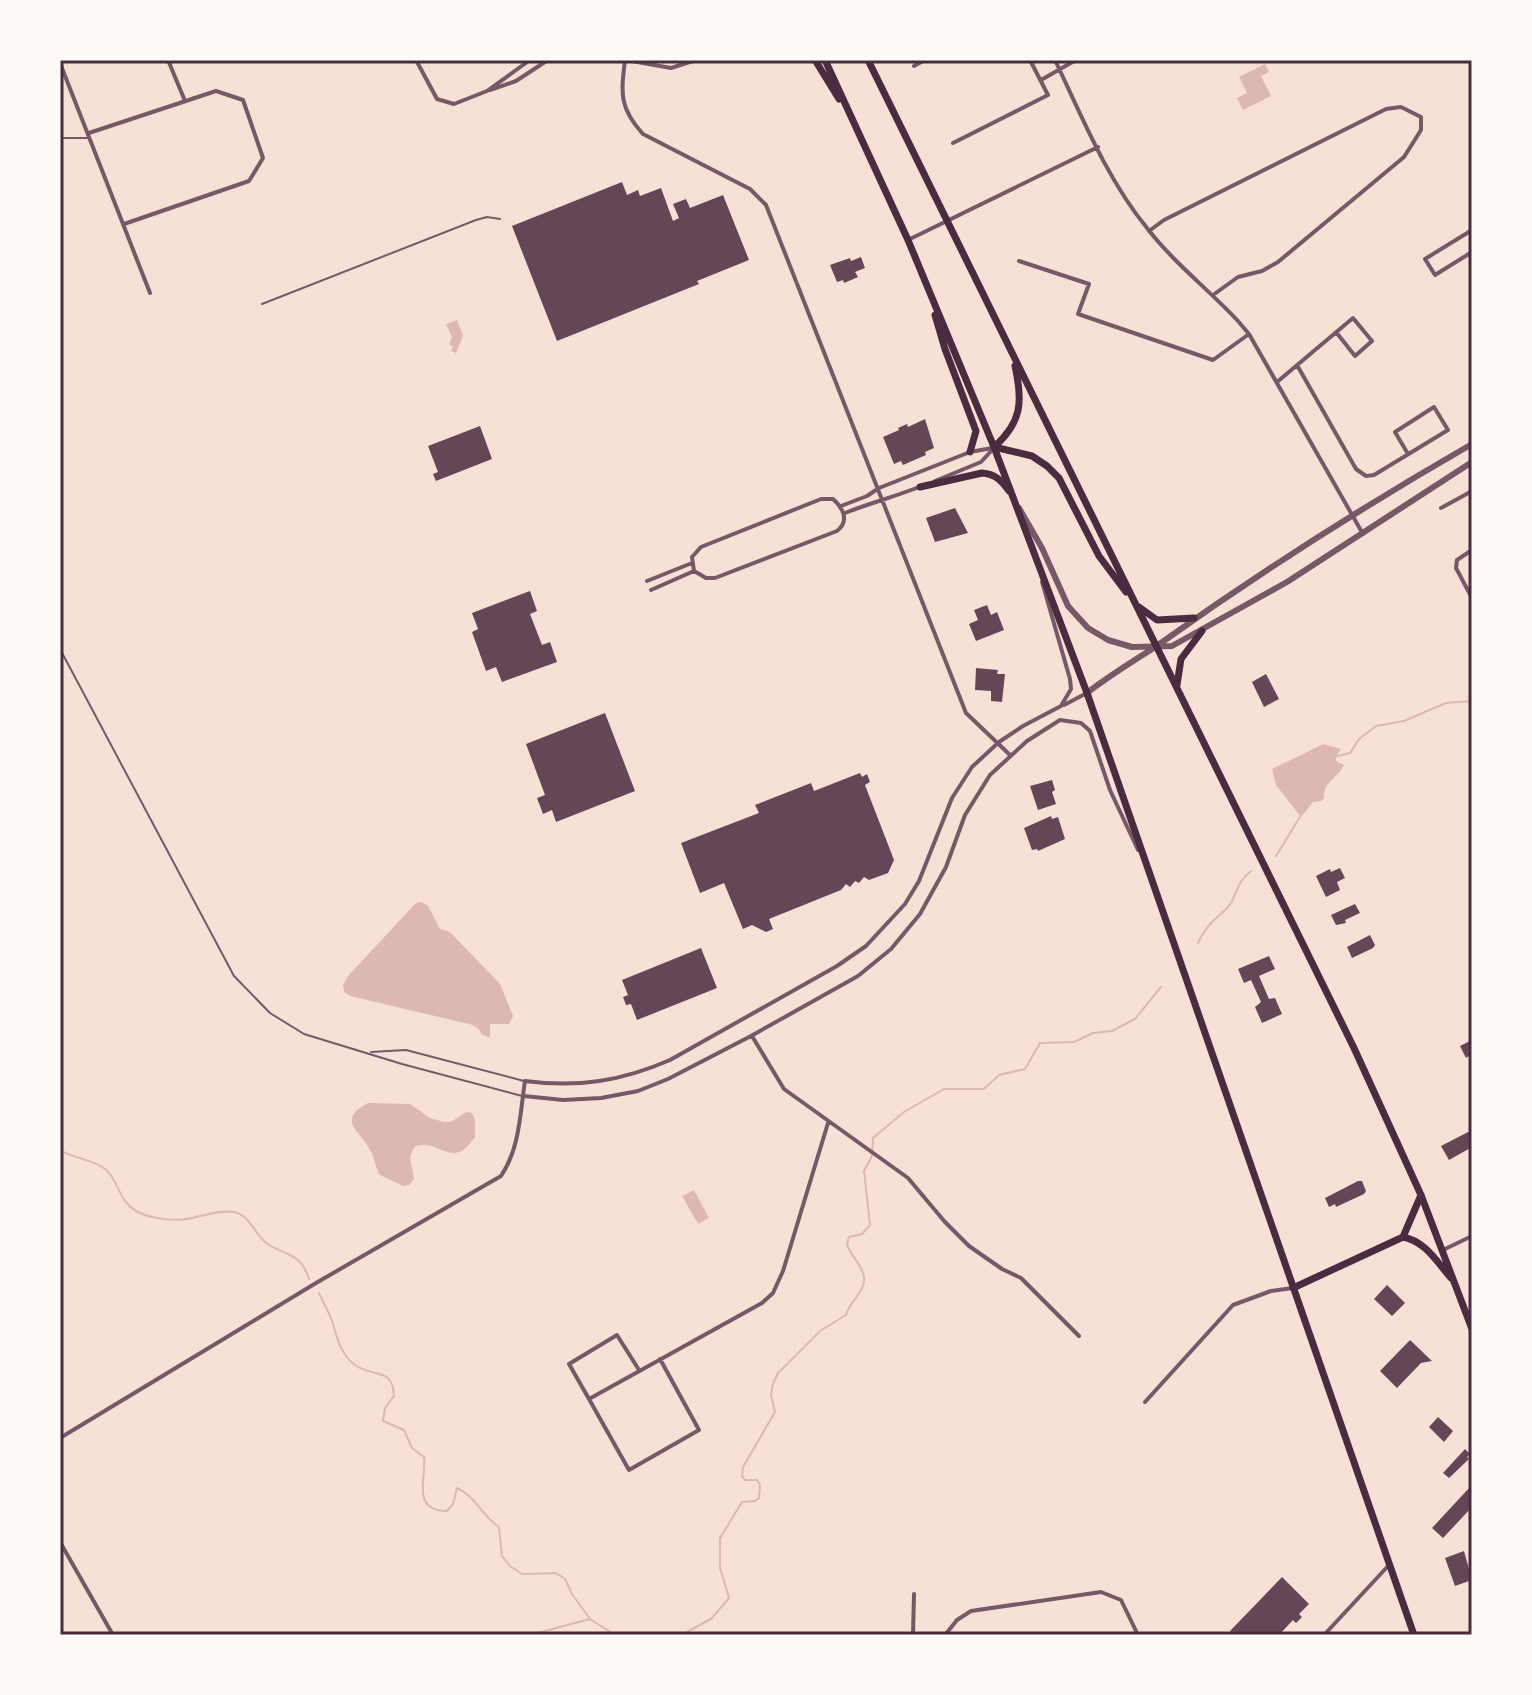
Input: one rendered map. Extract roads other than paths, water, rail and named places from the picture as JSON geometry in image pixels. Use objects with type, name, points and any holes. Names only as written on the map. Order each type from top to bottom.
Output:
[{"type":"highway","points":[[815,60],[856,125]]},
{"type":"highway","points":[[825,60],[908,240],[1016,501],[1087,693],[1414,1635]]},
{"type":"highway","points":[[868,60],[1354,1048],[1421,1195],[1472,1329]]},
{"type":"highway","points":[[925,282],[945,349],[976,431],[970,452]]},
{"type":"highway","points":[[994,447],[1010,432],[1018,414],[1020,392],[1013,355]]},
{"type":"highway","points":[[994,447],[1032,456],[1059,478],[1099,556],[1148,616],[1157,620],[1194,618]]},
{"type":"highway","points":[[920,487],[982,473],[991,474],[1001,481],[1016,501]]},
{"type":"highway","points":[[1177,687],[1181,659],[1202,631]]},
{"type":"highway","points":[[1403,1237],[1421,1195]]},
{"type":"highway","points":[[1293,1288],[1403,1237],[1424,1246],[1455,1282]]},
{"type":"street","points":[[168,60],[185,101]]},
{"type":"street","points":[[416,60],[437,99],[454,104],[516,81],[548,60]]},
{"type":"street","points":[[487,91],[530,60]]},
{"type":"street","points":[[601,60],[624,60],[671,68],[696,60]]},
{"type":"street","points":[[624,60],[621,94],[624,109],[643,134],[750,189],[766,205],[966,713],[1010,755]]},
{"type":"street","points":[[914,66],[925,60]]},
{"type":"street","points":[[953,143],[1048,95],[1030,60]]},
{"type":"street","points":[[1055,60],[1122,194],[1149,231],[1249,334],[1363,534]]},
{"type":"street","points":[[1041,80],[1076,60]]},
{"type":"street","points":[[60,63],[150,293]]},
{"type":"street","points":[[90,136],[216,91],[243,100],[263,158],[249,181],[124,224]]},
{"type":"street","points":[[1149,231],[1164,220],[1386,109],[1394,106],[1407,108],[1421,117],[1421,130],[1404,157],[1278,262],[1262,271],[1238,277],[1213,295]]},
{"type":"street","points":[[908,240],[1098,147]]},
{"type":"street","points":[[1472,230],[1425,259],[1435,275],[1472,252]]},
{"type":"street","points":[[1019,261],[1089,284],[1078,314],[1213,360],[1249,334]]},
{"type":"street","points":[[1277,382],[1336,332],[1353,318],[1372,341],[1355,356],[1336,332]]},
{"type":"street","points":[[1297,365],[1360,473],[1366,476],[1374,475],[1448,430],[1434,407],[1395,432],[1408,454]]},
{"type":"street","points":[[60,1438],[316,1283],[501,1176],[511,1161],[516,1145],[525,1081],[555,1085],[589,1084],[618,1079],[651,1068],[837,966],[866,946],[905,904],[932,853],[952,798],[972,767],[999,742],[1087,693],[1123,665],[1155,647],[1351,515],[1472,444]]},
{"type":"street","points":[[840,507],[970,452],[994,447]]},
{"type":"street","points":[[844,514],[871,503],[884,502],[981,462],[994,447]]},
{"type":"street","points":[[1016,501],[1042,548],[1068,606],[1088,628],[1108,640],[1132,647],[1172,646],[1363,534],[1472,462]]},
{"type":"street","points":[[1441,508],[1472,491]]},
{"type":"street","points":[[821,499],[833,499],[844,514],[844,521],[837,531],[715,578],[706,578],[694,571],[695,551],[701,547],[821,499]]},
{"type":"street","points":[[1029,537],[1070,679],[1071,689],[1061,706]]},
{"type":"street","points":[[1472,550],[1460,556],[1456,564],[1472,598]]},
{"type":"street","points":[[647,581],[692,563]]},
{"type":"street","points":[[651,590],[694,571]]},
{"type":"street","points":[[523,1096],[563,1100],[601,1098],[638,1091],[751,1036],[858,976],[891,949],[909,929],[935,890],[965,815],[990,775],[1010,755],[1060,720],[1081,723],[1090,731],[1110,790],[1149,874]]},
{"type":"street","points":[[751,1036],[784,1089],[908,1178],[969,1246],[1021,1278],[1079,1336]]},
{"type":"street","points":[[589,1399],[762,1303],[773,1293],[787,1258],[828,1123]]},
{"type":"street","points":[[1443,1250],[1472,1236]]},
{"type":"street","points":[[1145,1402],[1233,1305],[1271,1291],[1293,1288]]},
{"type":"street","points":[[639,1370],[617,1335],[569,1364],[629,1470],[699,1430],[660,1359]]},
{"type":"street","points":[[60,1542],[113,1635]]},
{"type":"street","points":[[1324,1635],[1389,1565]]},
{"type":"street","points":[[945,1635],[957,1620],[971,1611],[1101,1592],[1121,1600],[1138,1635]]},
{"type":"street","points":[[913,1635],[914,1594]]},
{"type":"lane","points":[[60,138],[90,136]]},
{"type":"lane","points":[[262,304],[476,220],[487,217],[500,219]]},
{"type":"lane","points":[[60,649],[234,976],[259,1003],[286,1024],[319,1040],[523,1096]]},
{"type":"lane","points":[[366,1052],[406,1050],[525,1081]]},
{"type":"waterway","points":[[1334,757],[1350,753],[1359,739],[1376,726],[1404,721],[1446,703],[1472,701]]},
{"type":"waterway","points":[[1276,856],[1300,817]]},
{"type":"waterway","points":[[1198,943],[1208,927],[1231,903],[1242,880],[1251,871]]},
{"type":"waterway","points":[[681,1635],[711,1619],[729,1598],[720,1568],[720,1538],[742,1502],[759,1498],[760,1485],[757,1480],[745,1480],[743,1467],[775,1412],[771,1395],[778,1373],[820,1331],[846,1315],[863,1285],[862,1269],[847,1244],[849,1237],[862,1234],[870,1225],[864,1171],[872,1156],[873,1138],[904,1112],[944,1089],[984,1089],[999,1075],[1025,1069],[1040,1043],[1074,1042],[1093,1033],[1112,1031],[1135,1019],[1161,987]]},
{"type":"waterway","points":[[60,1150],[105,1169],[126,1202],[143,1214],[179,1220],[213,1213],[240,1214],[264,1242],[298,1260],[309,1279]]},
{"type":"waterway","points":[[319,1293],[346,1356],[362,1369],[390,1380],[394,1396],[385,1408],[383,1421],[404,1430],[412,1448],[424,1457],[423,1491],[428,1505],[447,1511],[453,1504],[457,1488],[463,1492],[499,1527],[502,1556],[510,1566],[522,1574],[556,1573],[565,1579],[590,1619],[615,1635]]},
{"type":"waterway","points":[[530,1635],[590,1619]]},
{"type":"waterway","points":[[501,1635],[525,1635]]}]
